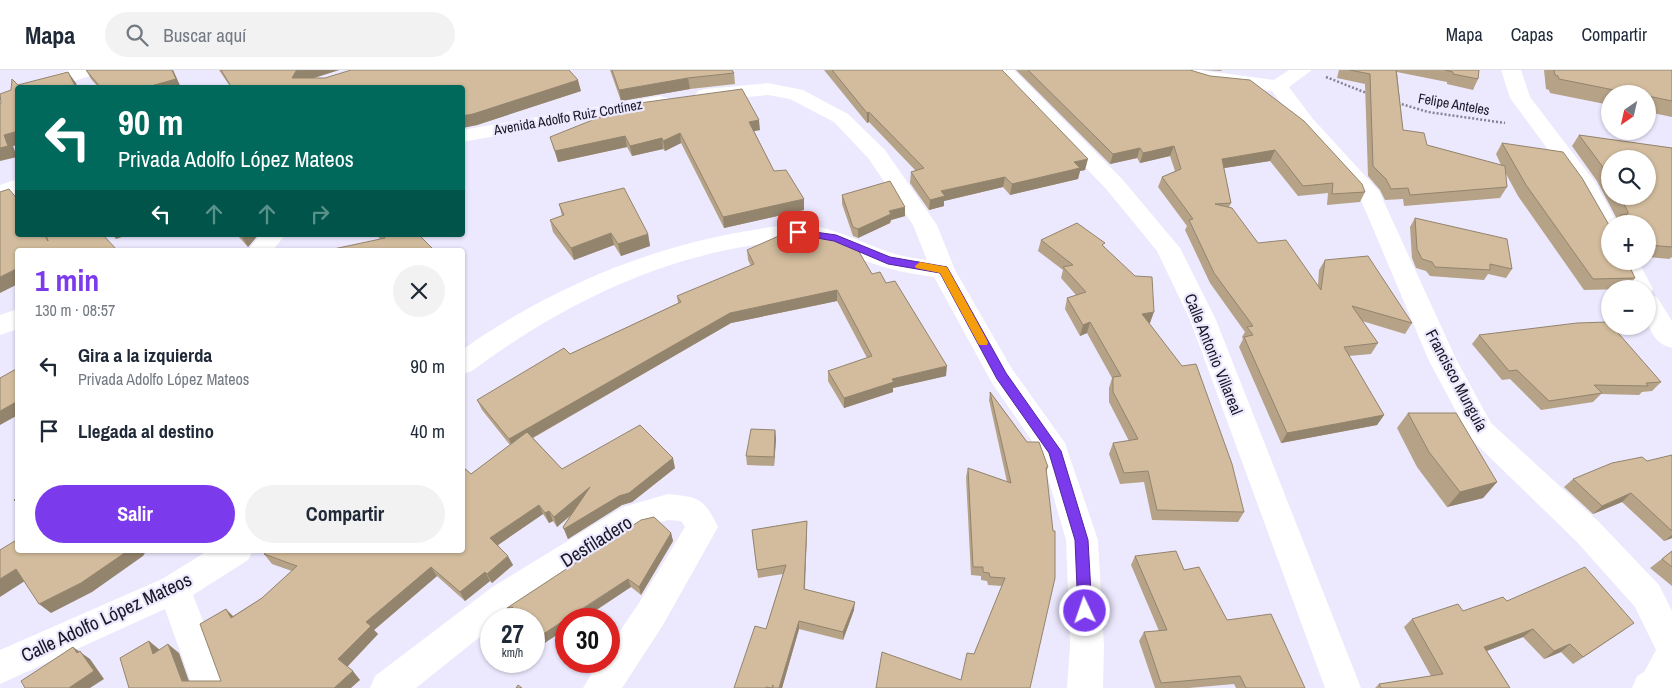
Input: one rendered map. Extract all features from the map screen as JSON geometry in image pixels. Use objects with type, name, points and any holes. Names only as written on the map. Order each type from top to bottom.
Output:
[{"type":"street","points":[[43,85],[88,70]]},
{"type":"street","name":"Calle Antonio Villareal","points":[[1003,70],[1115,186],[1168,248],[1203,320],[1343,688]]},
{"type":"street","points":[[1179,70],[1207,78],[1278,86],[1302,70]]},
{"type":"street","points":[[1511,70],[1520,98],[1588,187],[1602,215]]},
{"type":"street","name":"Francisco Munguía","points":[[1278,86],[1306,123],[1368,191],[1444,361],[1482,431],[1588,532],[1647,596],[1672,646]]},
{"type":"street","name":"Avenida Adolfo Ruiz Cortínez","points":[[465,135],[685,97],[768,89],[796,94],[841,118],[877,155],[925,225],[943,270],[1002,376],[1055,451],[1082,540],[1087,646],[1085,688]]},
{"type":"street","points":[[0,192],[15,187]]},
{"type":"street","points":[[465,362],[480,350],[566,298],[665,258],[736,239],[798,232],[836,238],[888,260],[943,270]]},
{"type":"street","points":[[262,248],[271,237]]},
{"type":"street","points":[[0,326],[15,319]]},
{"type":"street","points":[[1656,319],[1672,339]]},
{"type":"street","name":"Desfiladero","points":[[388,688],[503,599],[634,516],[668,507],[690,509],[702,527],[651,614],[600,688]]},
{"type":"street","name":"Calle Adolfo López Mateos","points":[[0,667],[174,589],[231,553]]},
{"type":"street","points":[[174,589],[210,688]]},
{"type":"street","points":[[1650,688],[1657,684],[1672,654]]},
{"type":"path","points":[[1325,76],[1374,96]]},
{"type":"path","name":"Felipe Anteles","points":[[1392,102],[1428,112],[1542,127]]},
{"type":"building","points":[[86,70],[172,70],[176,79],[155,85],[98,85]]},
{"type":"building","points":[[221,70],[299,70],[296,71],[292,78],[325,78],[351,70],[569,70],[578,80],[465,115],[465,85],[230,85]]},
{"type":"building","points":[[612,70],[732,70],[734,73],[688,78],[619,90]]},
{"type":"building","points":[[832,70],[1002,70],[1088,159],[1074,162],[1080,168],[1012,184],[1005,177],[941,191],[945,196],[930,200],[911,172],[924,168],[869,112],[867,113]]},
{"type":"building","points":[[1028,70],[1190,70],[1210,76],[1250,80],[1304,121],[1362,184],[1365,192],[1332,194],[1333,183],[1303,186],[1275,150],[1222,159],[1231,203],[1215,204],[1232,208],[1258,243],[1286,240],[1321,290],[1325,260],[1368,256],[1412,323],[1352,306],[1378,343],[1344,347],[1384,415],[1287,433],[1244,337],[1253,335],[1247,327],[1253,326],[1214,273],[1189,220],[1193,219],[1162,177],[1181,169],[1174,146],[1143,153],[1140,148],[1113,154]]},
{"type":"building","points":[[1350,70],[1396,70],[1403,130],[1424,133],[1427,145],[1505,166],[1507,187],[1410,195],[1408,188],[1391,189],[1386,179],[1373,166],[1370,74]]},
{"type":"building","points":[[1445,70],[1479,70],[1478,79],[1453,74],[1453,72]]},
{"type":"building","points":[[1554,70],[1672,70],[1672,101],[1656,98],[1656,85],[1601,85],[1601,87],[1559,79],[1555,75]]},
{"type":"building","points":[[68,72],[74,85],[18,85]]},
{"type":"building","points":[[12,79],[18,85],[15,85],[15,132],[4,135],[8,146],[0,148],[0,94],[11,90]]},
{"type":"building","points":[[742,89],[759,120],[749,122],[774,171],[786,170],[804,199],[723,217],[680,133],[663,141],[662,138],[630,146],[625,136],[555,151],[550,137],[625,107],[625,105]]},
{"type":"building","points":[[1579,135],[1601,138],[1601,140],[1615,140],[1672,148],[1672,247],[1656,246],[1656,215],[1621,215],[1628,214],[1624,205],[1656,205],[1656,150],[1601,150],[1601,165]]},
{"type":"building","points":[[1502,143],[1563,152],[1582,178],[1603,215],[1601,215],[1601,270],[1631,270],[1635,278],[1593,279],[1526,185]]},
{"type":"building","points":[[890,181],[905,207],[889,211],[891,214],[858,229],[853,227],[842,195]]},
{"type":"building","points":[[624,188],[648,234],[618,244],[611,233],[571,248],[550,220],[564,215],[559,204]]},
{"type":"building","points":[[9,189],[15,196],[15,237],[45,237],[48,241],[47,237],[105,237],[115,248],[15,248],[15,270],[0,277],[0,192]]},
{"type":"building","points":[[1415,218],[1507,239],[1512,269],[1490,264],[1490,270],[1435,267],[1432,262],[1422,259],[1417,249]]},
{"type":"building","points":[[1077,223],[1105,243],[1102,245],[1135,276],[1152,277],[1154,312],[1142,314],[1182,366],[1196,364],[1232,464],[1244,512],[1157,510],[1148,471],[1124,473],[1113,443],[1138,439],[1113,392],[1113,377],[1121,376],[1090,322],[1083,325],[1067,298],[1086,292],[1063,267],[1073,265],[1041,240]]},
{"type":"building","points":[[790,231],[815,233],[858,250],[872,274],[880,272],[886,283],[895,281],[947,366],[892,379],[894,382],[844,398],[828,371],[872,356],[837,290],[730,313],[509,439],[477,400],[564,348],[570,354],[681,302],[677,296],[754,264],[747,250]]},
{"type":"building","points":[[421,237],[432,248],[338,248],[385,238]]},
{"type":"building","points":[[1601,322],[1601,335],[1620,335],[1661,382],[1646,383],[1648,386],[1594,385],[1602,393],[1549,401],[1517,370],[1509,371],[1479,335],[1577,323]]},
{"type":"building","points":[[15,370],[15,403],[0,411],[0,378]]},
{"type":"building","points":[[990,392],[1027,442],[1039,442],[1048,467],[1046,468],[1053,531],[1055,531],[1055,578],[1030,688],[876,688],[882,652],[961,680],[967,653],[974,654],[1005,578],[990,577],[989,573],[983,572],[983,567],[973,567],[968,468],[1011,483]]},
{"type":"building","points":[[1408,413],[1456,413],[1497,482],[1460,492],[1429,452]]},
{"type":"building","points":[[640,425],[673,458],[629,493],[619,496],[564,529],[563,527],[590,487],[554,517],[549,511],[545,513],[539,505],[490,538],[508,556],[487,574],[485,572],[460,592],[431,567],[366,622],[371,626],[338,659],[353,671],[334,688],[129,688],[120,658],[149,641],[153,654],[168,644],[182,681],[221,681],[200,624],[226,609],[231,618],[262,598],[297,566],[264,554],[266,553],[465,553],[465,469],[471,474],[527,432],[562,469]]},
{"type":"building","points":[[751,429],[775,430],[774,457],[746,456]]},
{"type":"building","points":[[1672,455],[1672,531],[1631,493],[1602,506],[1573,479],[1612,463],[1642,457],[1647,461]]},
{"type":"building","points":[[654,517],[671,533],[639,587],[628,579],[583,608],[555,608],[555,626],[545,633],[545,608],[507,608],[641,520]]},
{"type":"building","points":[[807,521],[804,589],[855,602],[843,632],[799,621],[779,688],[773,688],[773,685],[772,688],[734,688],[755,626],[766,629],[786,565],[757,570],[752,530]]},
{"type":"building","points":[[15,541],[15,553],[125,553],[81,583],[39,604],[16,569],[0,579],[0,550]]},
{"type":"building","points":[[1176,551],[1184,570],[1199,567],[1227,620],[1271,614],[1305,688],[1246,688],[1240,676],[1161,683],[1144,632],[1167,630],[1135,556]]},
{"type":"building","points":[[1672,551],[1672,567],[1662,559]]},
{"type":"building","points":[[1585,567],[1634,623],[1583,657],[1570,644],[1554,651],[1533,629],[1484,647],[1510,688],[1381,688],[1379,684],[1443,674],[1412,619],[1458,604],[1463,611],[1503,597],[1507,601]]},
{"type":"building","points":[[73,647],[77,653],[80,651],[94,671],[69,688],[25,688],[21,681]]},
{"type":"slow traffic","points":[[920,266],[943,270],[983,342]]},
{"type":"route","points":[[798,232],[836,238],[888,260],[943,270],[1002,376],[1055,451],[1082,540],[1085,611]]}]
